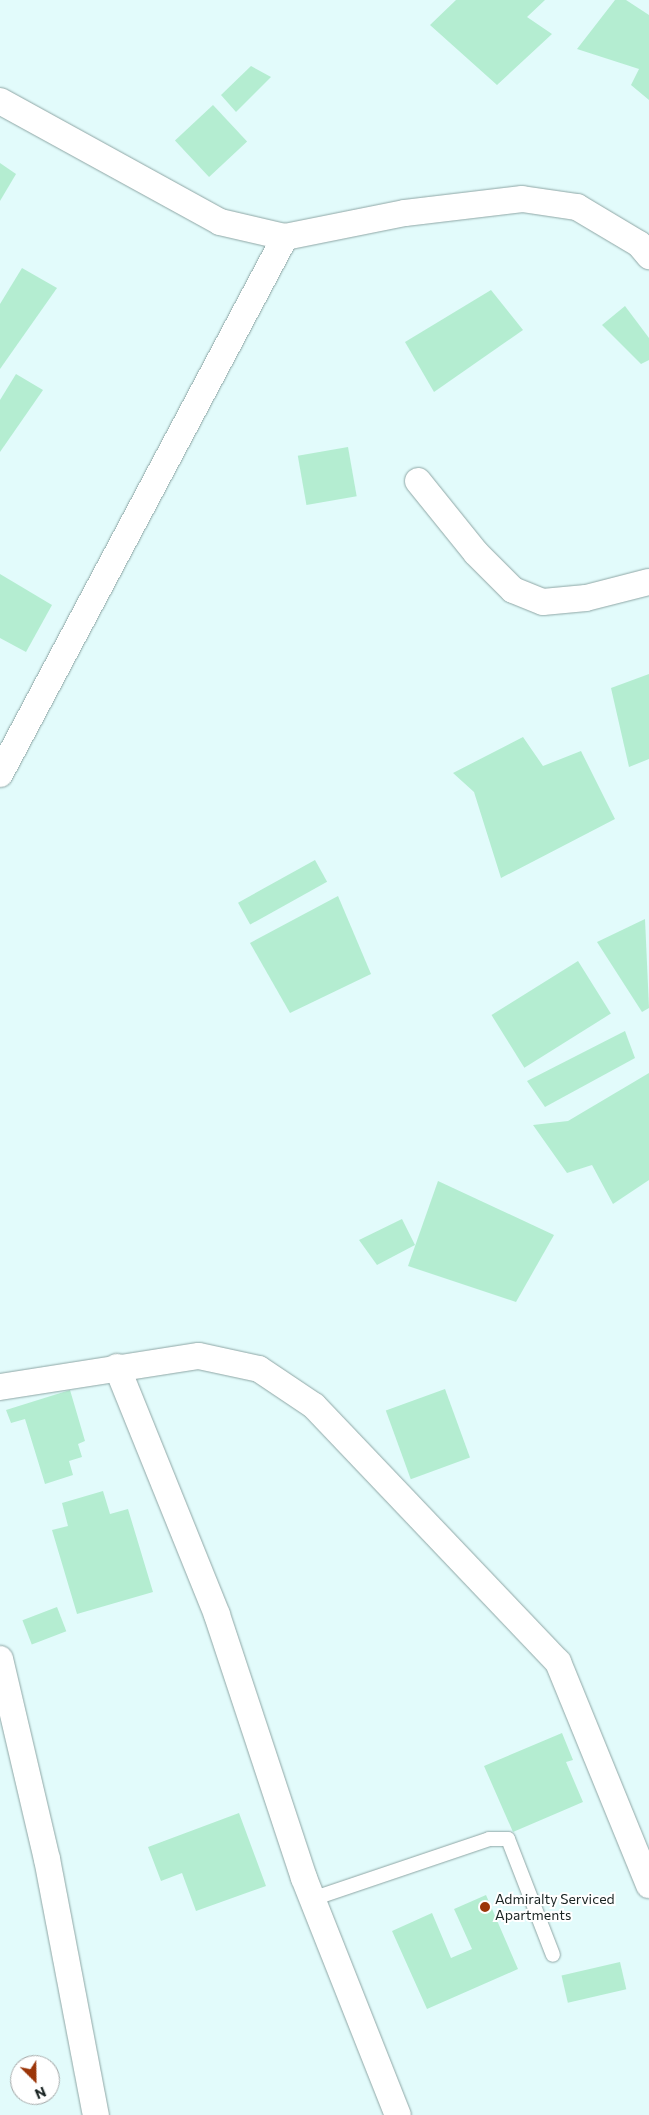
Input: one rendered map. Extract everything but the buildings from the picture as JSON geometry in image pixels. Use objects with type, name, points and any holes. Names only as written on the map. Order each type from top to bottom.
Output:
[{"type":"street","points":[[0,101],[220,222],[285,238],[404,213],[522,199],[576,207],[639,244],[649,256]]},
{"type":"street","points":[[0,774],[285,238]]},
{"type":"street","points":[[418,481],[476,554],[513,590],[543,602],[586,598],[649,582]]},
{"type":"street","points":[[0,1387],[117,1367],[199,1356],[260,1369],[314,1406],[558,1662],[649,1885]]},
{"type":"street","points":[[117,1367],[217,1614],[312,1899],[398,2115]]},
{"type":"street","points":[[0,1659],[47,1859],[96,2115]]},
{"type":"lane","points":[[312,1899],[489,1839],[508,1839],[553,1955]]},
{"type":"place","name":"Admiralty Serviced Apartments","points":[[485,1907]]}]
